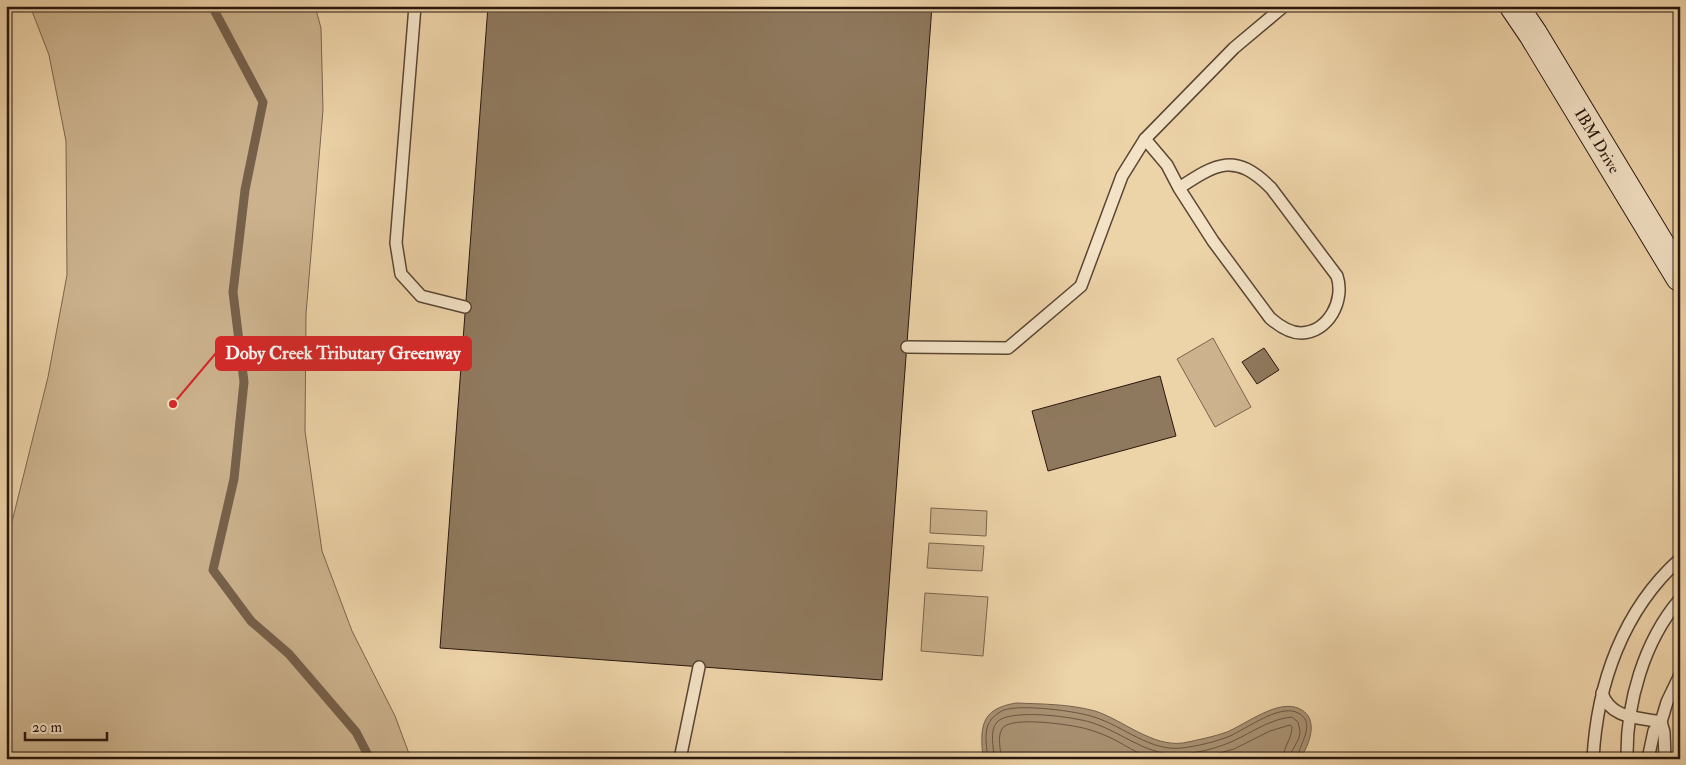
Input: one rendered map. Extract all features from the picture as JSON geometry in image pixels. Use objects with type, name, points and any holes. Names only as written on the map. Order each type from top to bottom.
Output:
[{"type":"street","name":"IBM Drive","points":[[1514,6],[1533,34],[1680,276]]},
{"type":"lane","points":[[415,6],[396,243],[397,251],[401,274],[421,296],[465,307]]},
{"type":"lane","points":[[907,347],[1008,348],[1081,286],[1122,176],[1145,139],[1234,48],[1284,6]]},
{"type":"lane","points":[[1145,139],[1167,166],[1179,188],[1218,248],[1262,308],[1278,325],[1300,333],[1310,331],[1330,318],[1340,296],[1337,276],[1260,176],[1249,169],[1239,166],[1221,166],[1211,168],[1179,188]]},
{"type":"lane","points":[[1593,759],[1602,693],[1614,658],[1632,619],[1660,579],[1680,559]]},
{"type":"lane","points":[[1627,759],[1630,716],[1642,667],[1652,642],[1680,598]]},
{"type":"lane","points":[[680,759],[699,666]]},
{"type":"lane","points":[[1648,759],[1654,731],[1661,722],[1667,702],[1680,674]]},
{"type":"lane","points":[[1602,693],[1607,705],[1612,710],[1630,716],[1661,722]]},
{"type":"lane","points":[[1661,722],[1664,732],[1665,759]]},
{"type":"shaded area","points":[[30,6],[315,6],[321,28],[323,110],[306,314],[305,431],[322,551],[352,631],[395,716],[411,759],[6,759],[6,546],[48,377],[67,275],[66,141],[49,55]]},
{"type":"shaded area","points":[[1213,338],[1251,407],[1215,427],[1177,359]]},
{"type":"shaded area","points":[[931,508],[987,511],[986,536],[930,533]]},
{"type":"shaded area","points":[[929,543],[984,546],[982,571],[927,568]]},
{"type":"shaded area","points":[[925,593],[988,597],[983,656],[921,651]]},
{"type":"water","points":[[1016,703],[1066,706],[1095,711],[1149,737],[1171,743],[1183,743],[1222,734],[1263,713],[1282,707],[1300,709],[1306,713],[1310,719],[1311,732],[1307,747],[1300,759],[983,759],[982,738],[985,721],[995,710]]},
{"type":"water","points":[[784,753],[794,753],[821,759],[776,759]]},
{"type":"building","points":[[488,6],[932,6],[882,680],[440,648]]},
{"type":"building","points":[[1264,348],[1279,370],[1257,384],[1242,362]]},
{"type":"building","points":[[1160,376],[1176,436],[1048,471],[1032,411]]},
{"type":"waterway","points":[[212,6],[263,102],[245,190],[233,292],[244,382],[234,479],[213,570],[251,621],[289,654],[356,732],[370,759]]},
{"type":"place","name":"Doby Creek Tributary Greenway","points":[[173,404]]}]
